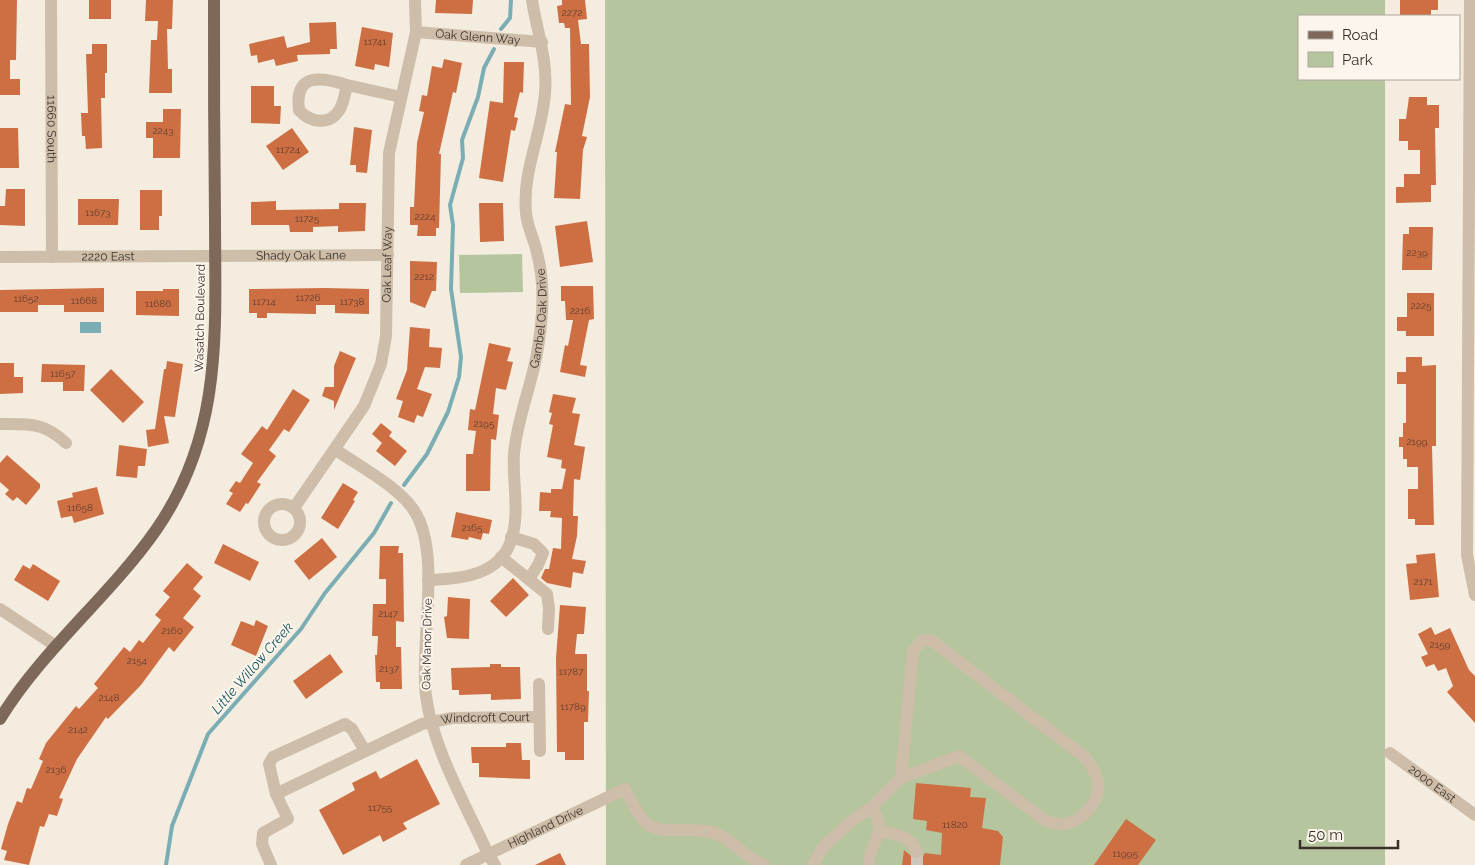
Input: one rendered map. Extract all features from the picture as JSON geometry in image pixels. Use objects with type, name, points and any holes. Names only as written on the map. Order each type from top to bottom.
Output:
[{"type":"main road","name":"Wasatch Boulevard","points":[[0,719],[30,676],[156,530],[189,469],[208,408],[213,374],[215,256],[214,0]]},
{"type":"street","name":"11660 South","points":[[51,0],[52,257]]},
{"type":"street","name":"Oak Leaf Way","points":[[294,508],[336,450],[364,406],[380,364],[386,336],[389,153],[416,32],[415,0]]},
{"type":"street","name":"Gambel Oak Drive","points":[[502,557],[511,537],[515,519],[516,438],[535,367],[541,313],[541,275],[526,213],[527,179],[545,96],[546,79],[542,42],[532,0]]},
{"type":"street","points":[[1470,0],[1472,449],[1467,555],[1475,595]]},
{"type":"street","name":"Oak Glenn Way","points":[[416,32],[542,42]]},
{"type":"street","points":[[347,85],[401,97]]},
{"type":"street","name":"Shady Oak Lane","points":[[215,256],[388,255]]},
{"type":"street","name":"2220 East","points":[[0,257],[215,256]]},
{"type":"street","points":[[0,424],[38,425],[54,431],[66,443]]},
{"type":"street","name":"Oak Manor Drive","points":[[336,450],[396,492],[414,509],[422,525],[426,542],[428,580],[426,695],[431,721],[440,746],[488,854],[495,865]]},
{"type":"street","points":[[511,537],[534,544],[543,553],[529,579]]},
{"type":"street","points":[[428,580],[469,577],[486,569],[502,557],[547,594],[550,608],[548,630]]},
{"type":"street","points":[[0,608],[56,646]]},
{"type":"street","points":[[813,865],[823,847],[850,823],[871,808],[901,778],[959,756],[1046,821],[1061,824],[1082,817],[1097,797],[1098,784],[1095,770],[1086,758],[931,640],[923,640],[913,651],[901,778]]},
{"type":"street","name":"Windcroft Court","points":[[539,684],[540,751]]},
{"type":"street","name":"Windcroft Court","points":[[276,794],[431,721],[452,718],[539,717]]},
{"type":"street","points":[[271,865],[262,844],[263,833],[288,819],[276,794],[269,764],[273,757],[345,724],[352,729],[365,752]]},
{"type":"street","name":"2000 East","points":[[1390,753],[1475,815]]},
{"type":"street","name":"Highland Drive","points":[[466,865],[625,789],[645,822],[654,828],[707,830],[732,842],[745,854],[764,865]]},
{"type":"street","points":[[869,865],[871,849],[880,832],[878,816],[871,808]]},
{"type":"street","points":[[880,832],[901,836],[915,846],[917,852]]},
{"type":"green space","points":[[605,0],[1385,0],[1385,15],[1298,15],[1298,80],[1385,80],[1385,865],[606,865]]},
{"type":"green space","points":[[522,254],[523,292],[460,293],[459,255]]},
{"type":"water","points":[[80,322],[101,322],[101,333],[80,333]]},
{"type":"building","points":[[0,0],[17,0],[16,60],[10,60],[10,79],[20,79],[20,95],[0,95]]},
{"type":"building","points":[[89,0],[111,0],[111,19],[89,19]]},
{"type":"building","points":[[146,0],[173,0],[172,29],[167,29],[168,69],[172,69],[172,93],[149,93],[151,40],[157,40],[158,21],[145,21]]},
{"type":"building","points":[[436,0],[473,0],[472,14],[435,13]]},
{"type":"building","points":[[562,0],[585,0],[587,19],[578,20],[581,44],[589,44],[590,97],[582,136],[587,137],[583,150],[580,199],[554,198],[557,152],[555,152],[565,104],[571,105],[570,28],[565,28],[564,23],[559,23],[557,6],[562,5]]},
{"type":"building","points":[[1400,0],[1438,0],[1438,10],[1431,10],[1431,15],[1400,15]]},
{"type":"building","points":[[336,22],[337,49],[330,49],[330,54],[297,55],[298,61],[276,66],[274,59],[258,63],[257,55],[251,56],[249,44],[284,36],[287,48],[310,42],[309,23]]},
{"type":"building","points":[[362,27],[393,33],[389,67],[375,64],[374,70],[355,66]]},
{"type":"building","points":[[92,44],[107,44],[107,73],[105,73],[105,98],[101,98],[102,148],[86,149],[85,136],[82,136],[81,113],[88,113],[86,54],[92,54]]},
{"type":"building","points":[[444,59],[462,63],[456,93],[453,92],[439,154],[441,154],[439,228],[436,228],[436,236],[417,236],[418,225],[410,225],[410,207],[414,207],[417,143],[424,112],[419,111],[422,95],[427,96],[432,66],[442,68]]},
{"type":"building","points":[[504,62],[524,62],[523,93],[520,92],[514,117],[518,118],[515,131],[511,130],[503,182],[479,178],[490,101],[503,103]]},
{"type":"building","points":[[251,86],[274,86],[274,106],[281,106],[280,124],[251,123]]},
{"type":"building","points":[[1409,97],[1427,97],[1427,105],[1439,105],[1439,128],[1435,128],[1436,185],[1431,185],[1431,202],[1396,203],[1396,187],[1404,187],[1404,174],[1420,174],[1420,150],[1408,150],[1408,141],[1399,141],[1399,119],[1406,119]]},
{"type":"building","points":[[163,109],[181,109],[180,158],[153,158],[153,138],[146,138],[146,122],[163,122]]},
{"type":"building","points":[[354,127],[372,130],[367,173],[356,172],[356,165],[350,165]]},
{"type":"building","points":[[0,128],[18,128],[19,168],[0,168]]},
{"type":"building","points":[[292,128],[309,152],[283,170],[266,146]]},
{"type":"building","points":[[6,189],[25,189],[25,226],[0,225],[0,206],[5,206]]},
{"type":"building","points":[[140,190],[162,190],[162,216],[159,216],[159,230],[140,230]]},
{"type":"building","points":[[78,199],[119,199],[118,225],[78,225]]},
{"type":"building","points":[[276,201],[276,210],[339,209],[339,203],[366,203],[365,231],[338,232],[338,226],[313,227],[313,232],[290,232],[289,225],[251,225],[251,202]]},
{"type":"building","points":[[479,203],[503,203],[504,241],[480,242]]},
{"type":"building","points":[[587,221],[593,262],[560,267],[555,226]]},
{"type":"building","points":[[1409,227],[1433,227],[1432,270],[1402,270],[1403,234],[1409,234]]},
{"type":"building","points":[[410,261],[437,262],[436,291],[432,291],[425,308],[410,302]]},
{"type":"building","points":[[561,286],[593,286],[594,319],[589,320],[580,365],[587,366],[585,377],[560,372],[565,345],[568,346],[573,320],[566,320],[565,301],[561,301]]},
{"type":"building","points":[[104,288],[104,312],[64,312],[64,305],[38,305],[38,312],[0,312],[0,290]]},
{"type":"building","points":[[163,289],[179,289],[179,316],[136,315],[136,291],[163,291]]},
{"type":"building","points":[[249,289],[369,289],[369,314],[335,313],[335,305],[316,305],[316,314],[267,313],[267,318],[257,318],[257,313],[249,313]]},
{"type":"building","points":[[1407,293],[1434,293],[1434,336],[1406,336],[1406,331],[1397,331],[1397,317],[1407,317]]},
{"type":"building","points":[[410,327],[430,329],[429,347],[442,348],[440,368],[425,367],[417,389],[432,394],[423,417],[417,415],[414,423],[398,417],[403,401],[396,399],[407,370]]},
{"type":"building","points":[[489,343],[511,348],[507,361],[513,362],[506,390],[496,388],[493,414],[499,415],[496,440],[491,439],[490,491],[466,491],[466,454],[473,454],[476,431],[468,430],[470,409],[475,410]]},
{"type":"building","points":[[340,351],[356,358],[334,410],[334,401],[322,396],[325,387],[334,387],[334,366]]},
{"type":"building","points":[[1406,357],[1422,357],[1422,366],[1436,365],[1436,446],[1432,446],[1434,525],[1415,525],[1415,519],[1408,519],[1408,489],[1418,489],[1418,467],[1407,467],[1407,459],[1403,459],[1403,447],[1399,447],[1399,437],[1403,437],[1403,423],[1406,423],[1406,384],[1397,384],[1397,372],[1406,372]]},
{"type":"building","points":[[167,361],[183,364],[175,417],[164,416],[169,443],[148,447],[146,430],[155,429],[164,369],[166,369]]},
{"type":"building","points":[[0,363],[14,363],[14,377],[23,377],[23,393],[0,394]]},
{"type":"building","points":[[42,364],[85,365],[84,391],[63,391],[63,382],[41,382]]},
{"type":"building","points":[[111,369],[144,402],[123,423],[90,390]]},
{"type":"building","points":[[293,389],[310,400],[289,432],[284,429],[269,450],[276,456],[257,482],[261,484],[248,504],[246,503],[240,512],[226,504],[233,493],[229,491],[236,481],[240,483],[253,463],[241,454],[262,426],[267,430]]},
{"type":"building","points":[[553,394],[576,398],[572,413],[580,414],[574,445],[585,447],[580,480],[574,479],[573,516],[578,516],[577,536],[572,559],[586,561],[583,574],[573,572],[571,588],[547,583],[541,578],[545,569],[549,569],[553,548],[561,549],[562,518],[550,517],[551,511],[539,511],[540,492],[551,493],[551,489],[562,489],[566,469],[561,468],[562,460],[547,457],[553,425],[549,424],[552,413],[549,412]]},
{"type":"building","points":[[381,423],[392,432],[389,436],[407,451],[395,466],[376,451],[382,443],[372,434]]},
{"type":"building","points":[[119,445],[147,449],[145,466],[138,466],[137,478],[116,476]]},
{"type":"building","points":[[7,455],[40,484],[40,488],[26,505],[17,497],[13,501],[5,494],[9,490],[0,482],[0,463]]},
{"type":"building","points":[[343,483],[358,492],[353,500],[355,501],[338,529],[321,518]]},
{"type":"building","points":[[97,487],[104,514],[74,523],[72,516],[61,518],[57,501],[73,497],[72,493]]},
{"type":"building","points":[[456,512],[492,520],[489,534],[483,533],[481,540],[469,537],[468,540],[451,537]]},
{"type":"building","points":[[322,538],[337,557],[309,580],[294,561]]},
{"type":"building","points":[[223,544],[259,562],[250,581],[214,563]]},
{"type":"building","points":[[380,546],[399,546],[398,553],[403,553],[404,622],[396,621],[396,647],[401,647],[402,689],[380,689],[380,682],[376,682],[375,655],[377,655],[378,636],[372,636],[373,604],[386,604],[386,579],[379,579]]},
{"type":"building","points":[[1435,553],[1439,597],[1410,600],[1406,564],[1417,563],[1416,555]]},
{"type":"building","points":[[187,563],[203,577],[193,589],[201,596],[183,618],[194,627],[174,652],[169,647],[141,685],[108,719],[106,717],[77,759],[59,798],[63,799],[57,816],[49,814],[44,827],[40,826],[29,865],[4,860],[7,851],[1,849],[8,824],[17,801],[22,803],[27,788],[31,789],[43,761],[39,759],[46,743],[76,706],[79,709],[98,688],[94,684],[124,647],[130,652],[139,640],[143,643],[161,620],[155,615],[170,597],[163,591]]},
{"type":"building","points":[[33,564],[60,581],[48,601],[14,580],[23,565],[30,569]]},
{"type":"building","points":[[513,578],[529,595],[506,617],[490,601]]},
{"type":"building","points":[[448,597],[470,599],[469,639],[447,638],[444,617],[447,616]]},
{"type":"building","points":[[560,605],[586,607],[584,634],[577,634],[575,654],[587,654],[587,691],[589,691],[588,722],[584,722],[584,760],[565,760],[565,752],[557,752],[556,658]]},
{"type":"building","points":[[256,620],[268,626],[256,656],[231,645],[241,621],[254,626]]},
{"type":"building","points":[[1431,627],[1435,635],[1450,628],[1469,670],[1475,676],[1475,723],[1447,692],[1453,686],[1446,668],[1438,671],[1434,664],[1426,667],[1421,657],[1428,654],[1418,634]]},
{"type":"building","points":[[330,654],[343,672],[306,699],[293,681]]},
{"type":"building","points":[[490,664],[501,664],[501,667],[520,667],[521,699],[491,700],[491,694],[459,695],[459,690],[452,690],[451,668],[490,667]]},
{"type":"building","points":[[506,743],[521,743],[522,760],[530,760],[530,779],[479,777],[479,763],[472,763],[471,747],[506,747]]},
{"type":"building","points":[[417,759],[440,804],[403,823],[407,829],[383,842],[380,835],[343,855],[319,810],[355,790],[352,783],[376,771],[380,779]]},
{"type":"building","points":[[916,783],[971,788],[970,797],[986,798],[982,828],[998,831],[1003,837],[1000,865],[902,865],[904,850],[916,860],[921,859],[925,853],[941,855],[942,833],[926,830],[927,821],[913,819]]},
{"type":"building","points":[[1126,819],[1156,840],[1138,865],[1094,865]]},
{"type":"building","points":[[560,853],[566,865],[535,865]]},
{"type":"waterway","name":"Little Willow Creek","points":[[501,29],[510,18],[511,0]]},
{"type":"waterway","name":"Little Willow Creek","points":[[404,485],[427,454],[448,412],[459,377],[461,357],[451,289],[453,225],[450,205],[463,158],[462,140],[478,97],[484,68],[494,49]]},
{"type":"waterway","name":"Little Willow Creek","points":[[166,865],[172,826],[208,734],[301,629],[325,593],[374,533],[391,503]]},
{"type":"tunnel","points":[[917,852],[917,865]]}]
